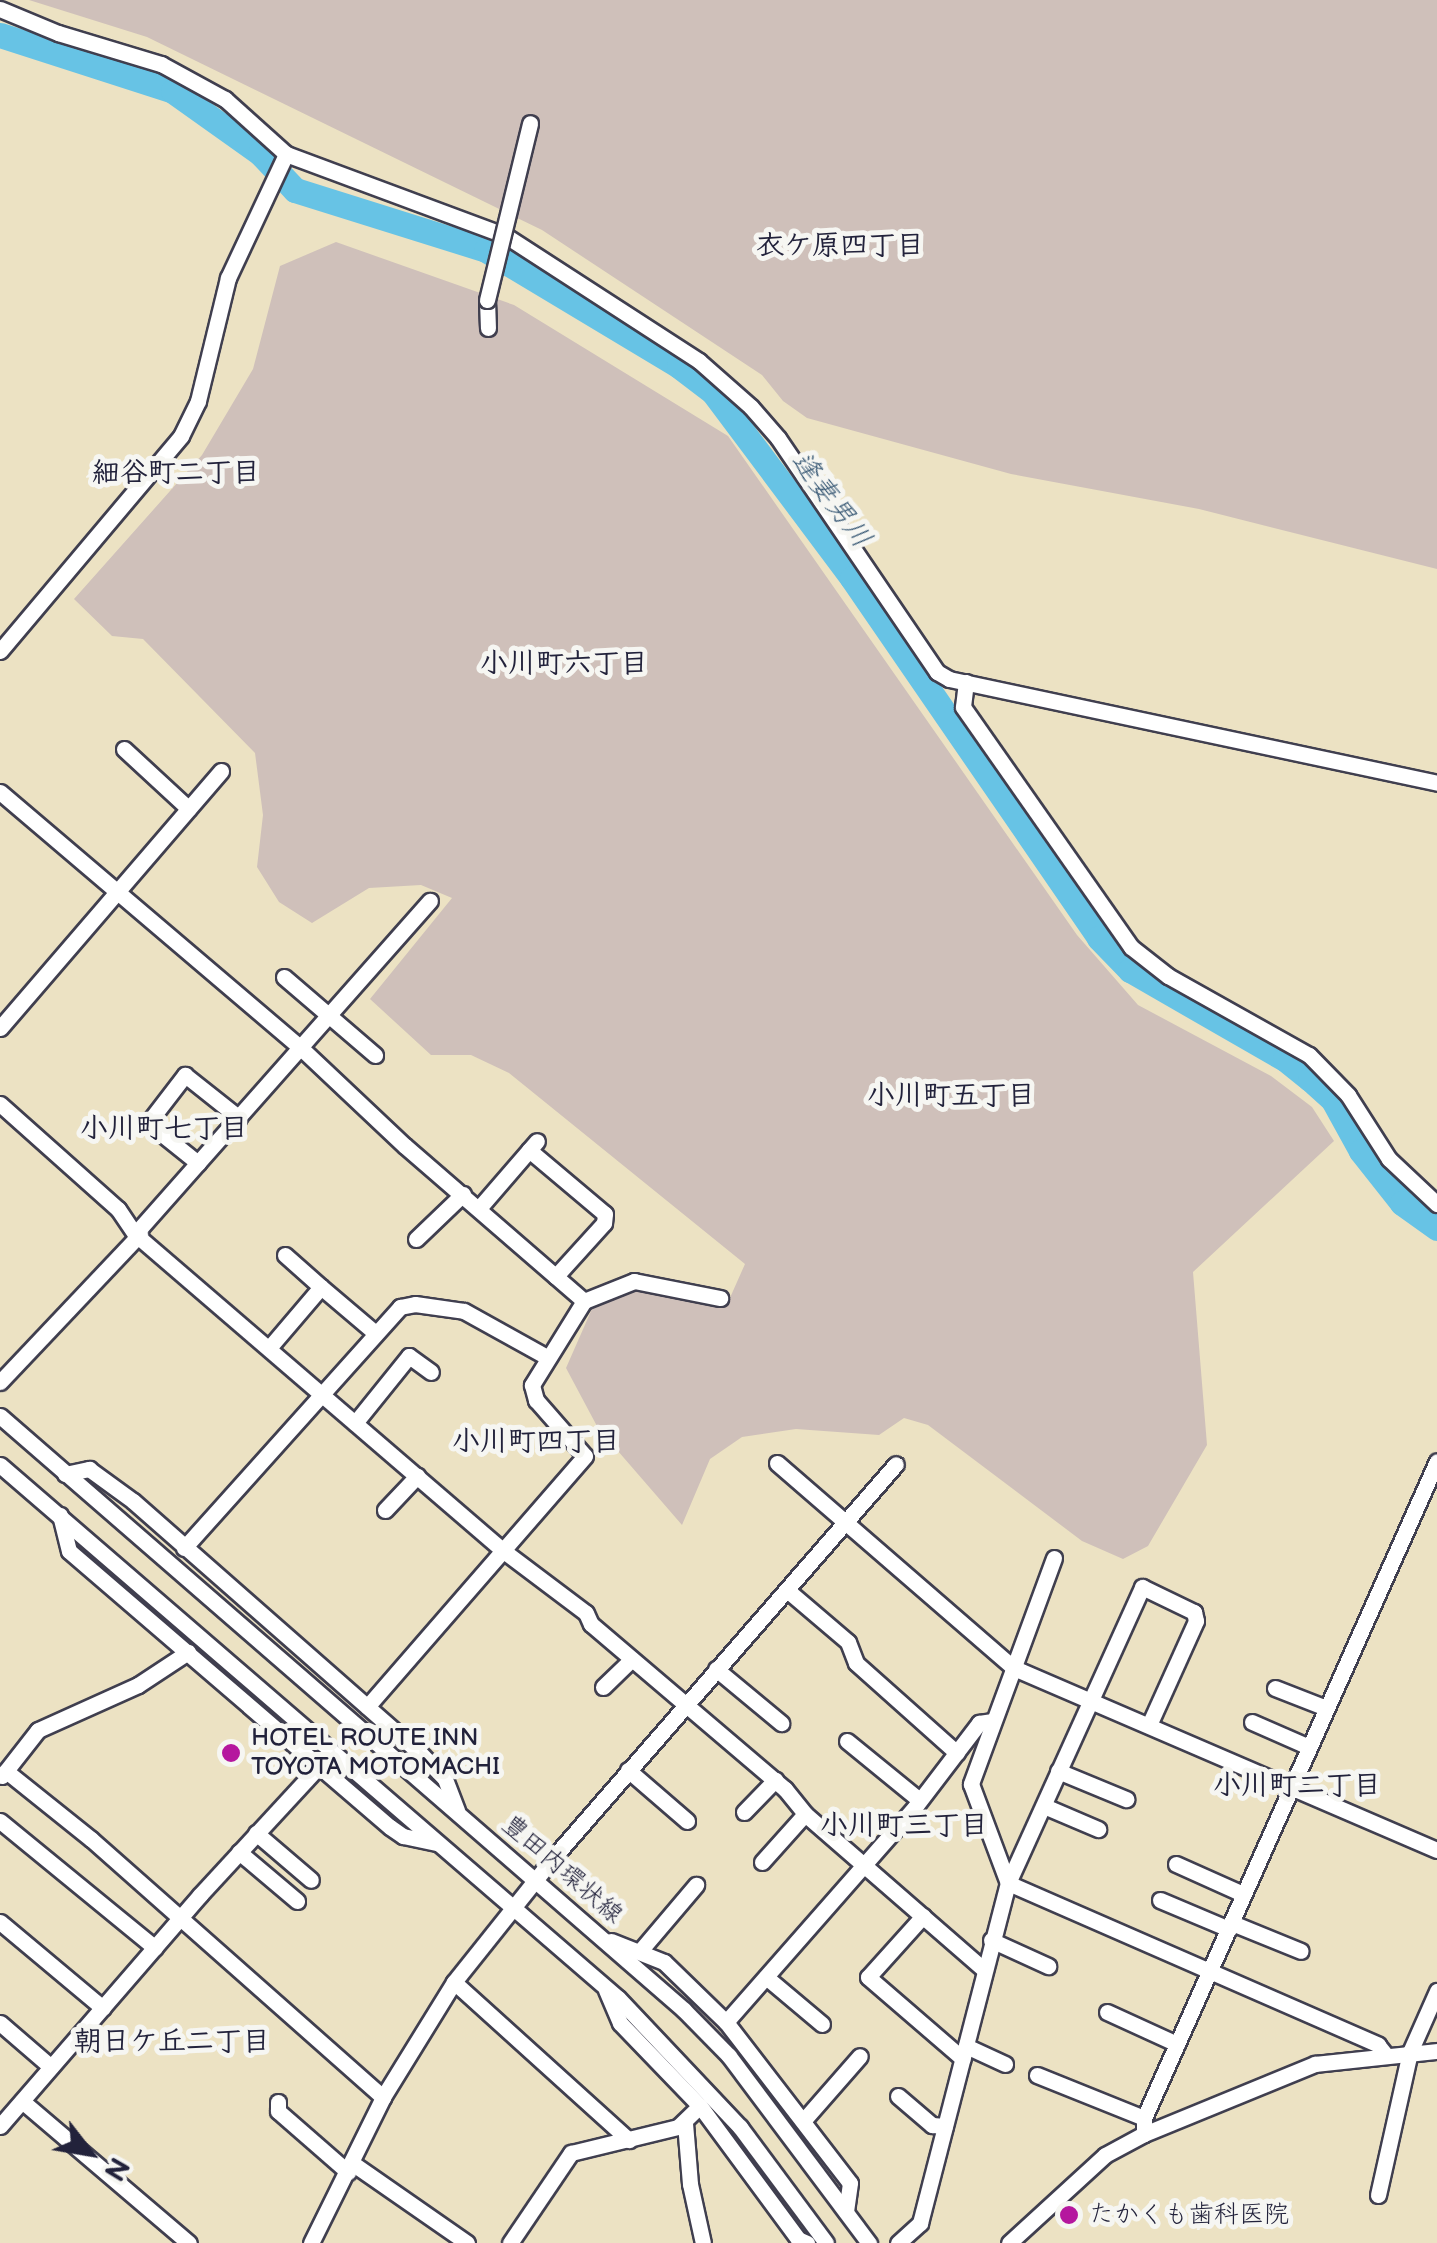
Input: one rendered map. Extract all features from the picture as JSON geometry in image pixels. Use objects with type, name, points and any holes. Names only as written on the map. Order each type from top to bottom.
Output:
[{"type":"street","points":[[0,9],[45,28],[161,64],[193,79],[225,99],[284,159],[506,236],[717,375],[778,438],[937,672],[966,682],[1437,784]]},
{"type":"street","points":[[488,328],[487,300],[530,123]]},
{"type":"street","points":[[0,651],[181,436],[198,401],[228,278],[284,159]]},
{"type":"street","points":[[966,682],[964,707],[1131,947],[1168,976],[1309,1055],[1348,1096],[1389,1159],[1437,1204]]},
{"type":"street","points":[[124,750],[189,809]]},
{"type":"street","points":[[0,1028],[221,772]]},
{"type":"street","points":[[0,792],[115,894],[302,1049],[393,1136],[480,1207],[584,1302]]},
{"type":"street","points":[[0,1382],[138,1234],[430,901]]},
{"type":"street","points":[[284,977],[376,1055]]},
{"type":"street","points":[[198,1162],[148,1123],[185,1075],[238,1118]]},
{"type":"street","points":[[0,1104],[118,1210],[138,1234],[502,1549],[586,1613],[591,1624],[775,1780],[805,1814],[983,1969]]},
{"type":"street","points":[[480,1207],[533,1145],[606,1214],[604,1223],[556,1276]]},
{"type":"street","points":[[416,1238],[464,1194]]},
{"type":"street","points":[[286,1255],[374,1332]]},
{"type":"street","points":[[367,1707],[585,1456],[536,1400],[532,1384],[584,1302],[634,1281],[720,1298]]},
{"type":"street","points":[[269,1348],[320,1287]]},
{"type":"street","points":[[184,1548],[400,1307],[446,1307],[464,1312],[548,1357]]},
{"type":"street","points":[[354,1423],[410,1356],[430,1372]]},
{"type":"street","name":"豊田内環状線","points":[[0,1416],[602,1938],[729,2056],[870,2243]]},
{"type":"street","points":[[1144,2126],[1437,1461]]},
{"type":"street","points":[[777,1463],[1014,1668],[1437,1850]]},
{"type":"street","points":[[311,2243],[383,2096],[454,1982],[628,1770],[896,1464]]},
{"type":"street","points":[[0,1465],[605,1986],[740,2127],[826,2243]]},
{"type":"street","points":[[65,1474],[90,1470],[102,1477],[445,1779],[458,1812]]},
{"type":"street","points":[[386,1510],[417,1476]]},
{"type":"street","points":[[60,1515],[68,1552],[403,1836],[437,1842]]},
{"type":"street","points":[[1054,1558],[990,1721],[971,1784],[1008,1883],[1378,2045],[1385,2054]]},
{"type":"street","points":[[226,1584],[234,1597],[237,1622]]},
{"type":"street","points":[[898,2243],[920,2223],[1008,1883],[1142,1586],[1194,1612],[1196,1621],[1149,1725]]},
{"type":"street","points":[[787,1590],[848,1642],[856,1663],[957,1753]]},
{"type":"street","points":[[259,1641],[296,1645]]},
{"type":"street","points":[[188,1652],[138,1685],[38,1730],[3,1775],[182,1917],[383,2096]]},
{"type":"street","points":[[602,1687],[632,1659]]},
{"type":"street","points":[[716,1669],[781,1722]]},
{"type":"street","points":[[1275,1688],[1326,1708]]},
{"type":"street","points":[[236,1693],[272,1698]]},
{"type":"street","points":[[726,2022],[864,1864],[957,1753],[978,1722],[990,1721]]},
{"type":"street","points":[[1252,1722],[1309,1747]]},
{"type":"street","points":[[847,1741],[918,1799]]},
{"type":"street","points":[[0,2126],[320,1765]]},
{"type":"street","points":[[628,1770],[686,1821]]},
{"type":"street","points":[[1058,1771],[1126,1799]]},
{"type":"street","points":[[744,1812],[775,1780]]},
{"type":"street","points":[[1044,1806],[1098,1828]]},
{"type":"street","points":[[762,1862],[805,1814]]},
{"type":"street","points":[[0,1821],[155,1948]]},
{"type":"street","points":[[256,1833],[311,1880]]},
{"type":"street","points":[[239,1852],[297,1901]]},
{"type":"street","points":[[1176,1864],[1243,1894]]},
{"type":"street","points":[[640,1950],[696,1885]]},
{"type":"street","points":[[1160,1900],[1301,1951]]},
{"type":"street","points":[[924,1916],[868,1978],[964,2052],[1005,2064]]},
{"type":"street","points":[[0,1922],[103,2008]]},
{"type":"street","points":[[602,1938],[664,1962],[726,2022],[850,2183],[846,2212]]},
{"type":"street","points":[[991,1940],[1048,1966]]},
{"type":"street","points":[[766,1977],[822,2024]]},
{"type":"street","points":[[454,1982],[628,2140]]},
{"type":"street","points":[[605,1986],[620,2023],[700,2106],[798,2239],[807,2243]]},
{"type":"street","points":[[1378,2195],[1410,2052],[1437,1990]]},
{"type":"street","points":[[1107,2012],[1177,2044]]},
{"type":"street","points":[[0,2024],[51,2067]]},
{"type":"street","points":[[1008,2243],[1105,2155],[1144,2126],[1315,2064],[1437,2051]]},
{"type":"street","points":[[803,2121],[860,2056]]},
{"type":"street","points":[[1037,2076],[1144,2126]]},
{"type":"street","points":[[898,2096],[932,2124],[945,2126]]},
{"type":"street","points":[[22,2101],[189,2243]]},
{"type":"street","points":[[278,2102],[278,2111],[350,2168],[468,2243]]},
{"type":"street","points":[[510,2243],[571,2153],[685,2123],[700,2106]]},
{"type":"street","points":[[685,2123],[690,2184],[703,2243]]},
{"type":"shaded area","points":[[29,0],[1437,0],[1437,569],[1199,509],[1011,474],[807,418],[783,401],[762,375],[542,230],[147,37]]},
{"type":"shaded area","points":[[336,242],[514,305],[728,436],[1077,935],[1138,1005],[1271,1076],[1312,1107],[1334,1141],[1193,1272],[1207,1445],[1148,1546],[1123,1559],[1082,1541],[928,1425],[904,1418],[879,1435],[796,1429],[742,1437],[710,1459],[682,1525],[598,1428],[566,1368],[595,1302],[653,1285],[729,1300],[745,1264],[509,1073],[471,1055],[431,1055],[370,999],[452,898],[421,885],[369,888],[312,923],[279,902],[257,867],[263,815],[255,753],[143,639],[112,636],[74,599],[202,455],[253,369],[280,266]]},
{"type":"waterway","name":"逢妻男川","points":[[0,35],[173,91],[260,153],[295,190],[486,250],[679,366],[713,392],[852,578],[1099,938],[1130,970],[1285,1059],[1310,1079],[1333,1100],[1361,1151],[1402,1203],[1437,1228]]},
{"type":"place","name":"HOTEL ROUTE INN TOYOTA MOTOMACHI","points":[[231,1753]]},
{"type":"place","name":"たかくも歯科医院","points":[[1069,2215]]},
{"type":"district","name":"衣ケ原四丁目","points":[[840,246]]},
{"type":"district","name":"細谷町二丁目","points":[[176,473]]},
{"type":"district","name":"小川町六丁目","points":[[564,664]]},
{"type":"district","name":"小川町五丁目","points":[[951,1096]]},
{"type":"district","name":"小川町七丁目","points":[[164,1129]]},
{"type":"district","name":"小川町四丁目","points":[[536,1442]]},
{"type":"district","name":"小川町二丁目","points":[[1297,1786]]},
{"type":"district","name":"小川町三丁目","points":[[904,1826]]},
{"type":"district","name":"朝日ケ丘二丁目","points":[[172,2042]]}]
